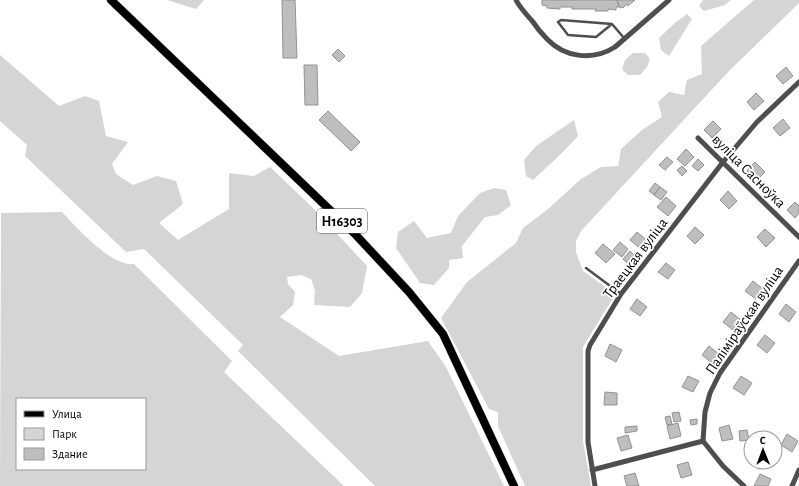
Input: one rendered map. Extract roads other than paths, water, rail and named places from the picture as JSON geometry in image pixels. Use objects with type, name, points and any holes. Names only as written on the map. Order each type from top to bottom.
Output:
[{"type":"main road","name":"Н16303","points":[[111,0],[354,233],[409,292],[443,334],[514,486]]},
{"type":"street","points":[[516,0],[547,40],[561,50],[583,56],[595,55],[615,48],[668,0]]},
{"type":"street","name":"Траецкая вуліца","points":[[596,486],[588,442],[588,351],[590,345],[621,294],[723,162],[756,122],[799,82]]},
{"type":"street","name":"вуліца Сасноўка","points":[[698,138],[799,237]]},
{"type":"street","name":"Паліміраўская вуліца","points":[[703,441],[705,412],[710,393],[720,373],[799,261]]},
{"type":"street","points":[[592,470],[703,441],[723,466],[744,486]]},
{"type":"street","points":[[792,486],[799,470]]},
{"type":"lane","points":[[612,24],[596,37],[568,35],[558,22],[561,20],[612,24],[625,38]]},
{"type":"lane","points":[[586,268],[621,294]]}]
